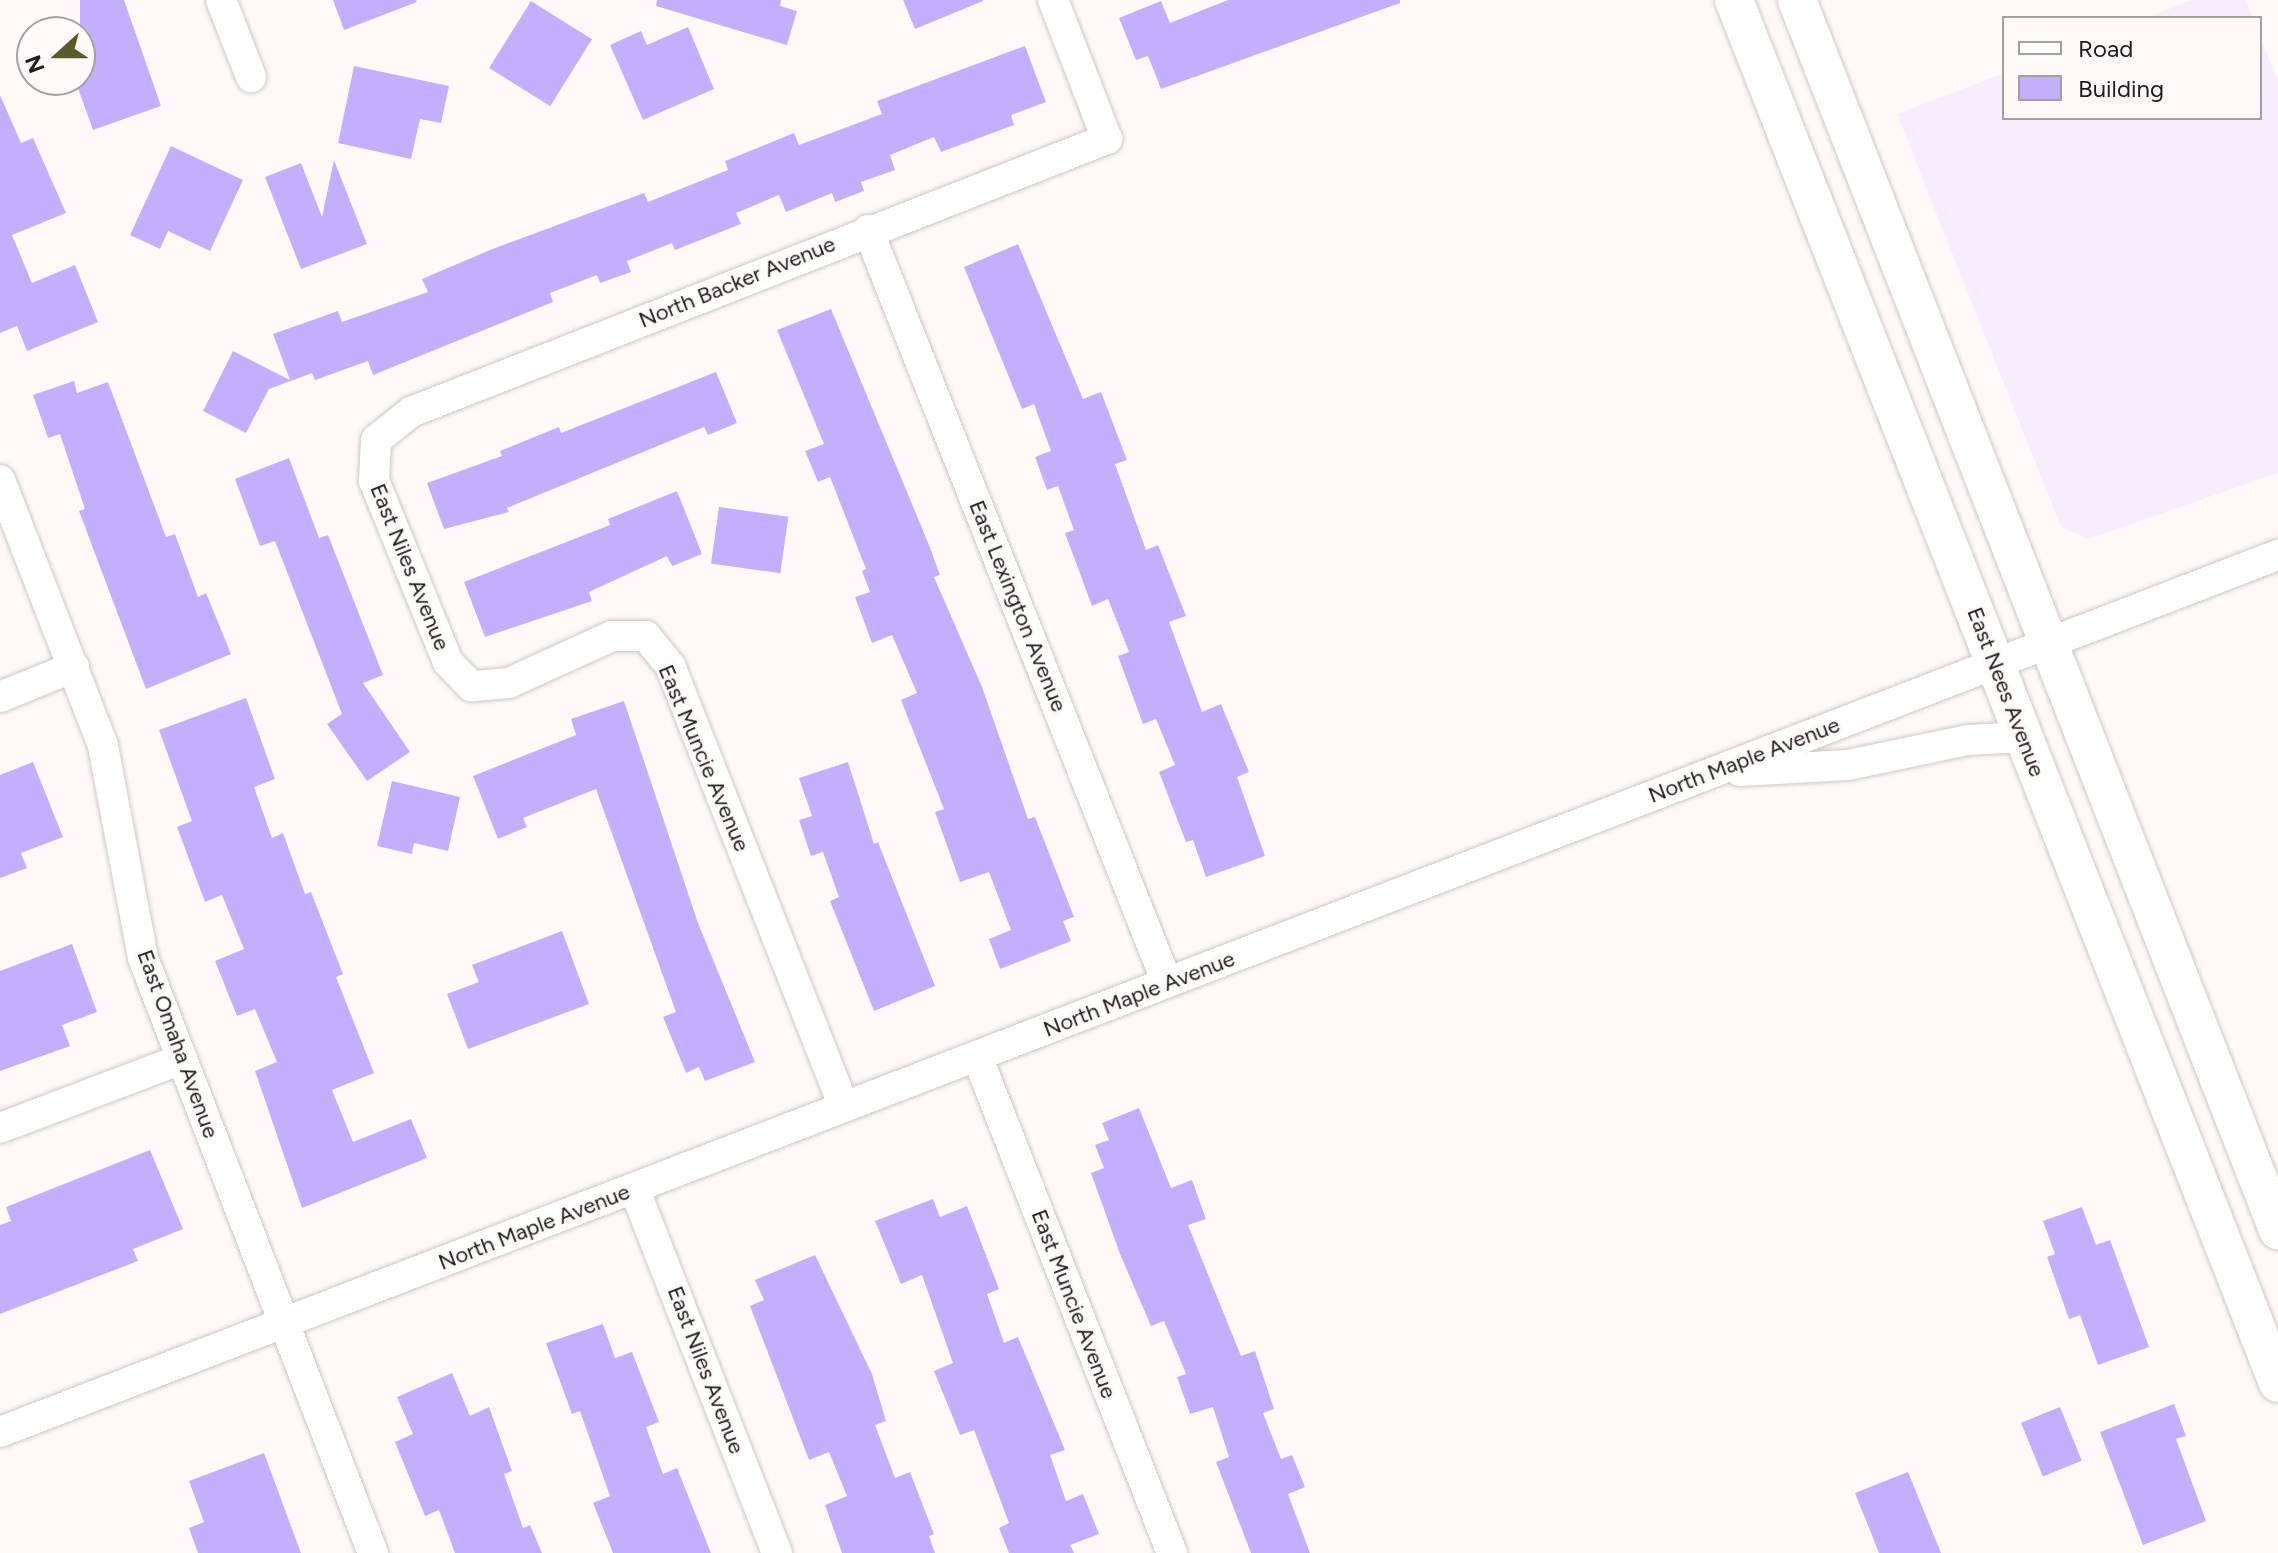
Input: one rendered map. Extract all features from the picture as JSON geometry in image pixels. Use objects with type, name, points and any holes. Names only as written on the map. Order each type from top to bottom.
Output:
[{"type":"main road","name":"East Nees Avenue","points":[[1734,0],[2278,1383]]},
{"type":"main road","points":[[1797,0],[2278,1230]]},
{"type":"main road","points":[[2203,1197],[2278,1312]]},
{"type":"street","points":[[221,0],[251,77]]},
{"type":"street","name":"North Backer Avenue","points":[[376,440],[411,412],[868,230],[1107,139],[1053,0]]},
{"type":"street","name":"East Lexington Avenue","points":[[868,230],[1167,983]]},
{"type":"street","name":"East Niles Avenue","points":[[376,440],[374,481],[448,662],[471,686],[509,683],[612,636],[646,636]]},
{"type":"street","name":"East Omaha Avenue","points":[[0,480],[103,746],[143,958],[373,1553]]},
{"type":"street","name":"North Maple Avenue","points":[[0,1432],[2278,555]]},
{"type":"street","name":"East Muncie Avenue","points":[[646,636],[671,667],[844,1107]]},
{"type":"street","points":[[0,697],[74,667]]},
{"type":"street","points":[[1710,773],[1848,765],[1968,740],[2024,737]]},
{"type":"street","name":"East Muncie Avenue","points":[[977,1056],[1172,1553]]},
{"type":"street","points":[[0,1128],[182,1059]]},
{"type":"street","name":"East Niles Avenue","points":[[634,1188],[777,1553]]},
{"type":"shaded area","points":[[2192,0],[2246,0],[2252,16],[2151,16]]},
{"type":"shaded area","points":[[2262,41],[2278,82],[2278,473],[2088,539],[2061,527],[1897,114],[2002,74],[2002,120],[2262,120]]},
{"type":"building","points":[[80,0],[124,0],[161,106],[93,130],[81,96],[96,96],[96,16],[80,16]]},
{"type":"building","points":[[333,0],[416,0],[417,2],[344,30]]},
{"type":"building","points":[[657,0],[781,0],[780,6],[797,11],[787,45],[656,6]]},
{"type":"building","points":[[903,0],[983,0],[983,1],[915,29]]},
{"type":"building","points":[[1228,0],[1400,0],[1400,3],[1161,89],[1148,56],[1136,60],[1119,18],[1161,1],[1170,23]]},
{"type":"building","points":[[531,1],[592,39],[550,106],[489,68]]},
{"type":"building","points":[[688,27],[714,89],[643,120],[610,45],[641,31],[647,45]]},
{"type":"building","points":[[1025,46],[1046,102],[1011,115],[1014,125],[941,152],[934,137],[890,155],[895,170],[861,182],[864,191],[835,202],[832,193],[786,212],[779,195],[736,213],[741,224],[675,250],[672,243],[627,261],[631,272],[600,283],[597,275],[550,293],[553,302],[373,375],[368,361],[315,380],[312,373],[269,389],[246,433],[203,411],[233,351],[290,380],[273,334],[338,311],[342,322],[428,292],[422,279],[490,250],[644,193],[648,202],[728,170],[725,161],[794,133],[799,145],[882,114],[877,101]]},
{"type":"building","points":[[354,66],[449,86],[441,123],[420,119],[411,159],[338,143]]},
{"type":"building","points":[[0,95],[21,143],[33,138],[66,213],[12,235],[32,283],[75,265],[98,322],[27,351],[17,326],[0,333]]},
{"type":"building","points":[[171,146],[243,180],[210,251],[168,231],[160,249],[130,235]]},
{"type":"building","points":[[334,160],[367,244],[301,269],[265,177],[301,163],[322,217]]},
{"type":"building","points":[[1018,244],[1083,399],[1101,392],[1127,460],[1115,464],[1146,550],[1158,545],[1186,616],[1169,622],[1202,712],[1221,704],[1249,772],[1237,777],[1265,856],[1206,877],[1193,840],[1186,842],[1159,772],[1175,765],[1156,719],[1143,724],[1118,656],[1129,652],[1108,599],[1092,606],[1065,533],[1074,530],[1058,486],[1047,490],[1035,457],[1051,451],[1034,404],[1022,409],[964,267]]},
{"type":"building","points":[[831,309],[929,545],[940,575],[934,577],[982,687],[1028,819],[1035,817],[1074,917],[1063,921],[1071,941],[1000,969],[989,939],[1011,930],[989,872],[960,882],[935,812],[944,809],[901,700],[917,693],[892,635],[872,643],[855,597],[870,592],[862,571],[866,569],[830,477],[818,482],[805,451],[824,444],[777,330]]},
{"type":"building","points":[[716,372],[737,423],[708,435],[704,427],[507,508],[509,512],[444,529],[427,483],[502,456],[500,451],[559,427],[561,433]]},
{"type":"building","points":[[74,381],[77,393],[108,382],[166,537],[175,534],[198,597],[206,593],[231,654],[146,689],[79,511],[85,509],[60,434],[48,438],[33,395]]},
{"type":"building","points":[[289,458],[319,538],[328,535],[383,675],[363,683],[410,752],[367,781],[327,724],[342,714],[275,541],[260,546],[235,479]]},
{"type":"building","points":[[677,491],[702,554],[672,566],[667,556],[589,592],[592,601],[485,637],[464,582],[610,525],[608,519]]},
{"type":"building","points":[[719,507],[788,517],[780,573],[711,563]]},
{"type":"building","points":[[246,698],[275,779],[254,787],[272,838],[283,833],[305,894],[311,892],[343,974],[336,977],[374,1073],[332,1090],[353,1142],[411,1119],[427,1158],[302,1208],[255,1071],[277,1062],[255,1009],[237,1016],[215,961],[244,949],[222,895],[205,902],[177,827],[192,821],[159,730]]},
{"type":"building","points":[[624,701],[698,923],[755,1062],[705,1081],[699,1067],[686,1073],[663,1017],[676,1012],[596,789],[523,818],[527,827],[498,839],[473,776],[576,735],[571,719]]},
{"type":"building","points":[[33,762],[63,837],[21,853],[27,868],[0,878],[0,775]]},
{"type":"building","points":[[848,762],[874,844],[878,842],[935,986],[874,1011],[830,901],[839,897],[823,852],[811,856],[799,820],[812,816],[799,778]]},
{"type":"building","points":[[392,781],[460,797],[448,851],[414,843],[412,854],[377,846]]},
{"type":"building","points":[[562,931],[589,1004],[468,1049],[447,994],[479,982],[472,965]]},
{"type":"building","points":[[72,944],[97,1012],[62,1025],[70,1046],[0,1071],[0,971]]},
{"type":"building","points":[[1139,1108],[1171,1188],[1192,1180],[1206,1219],[1188,1225],[1241,1356],[1255,1351],[1274,1409],[1263,1413],[1281,1459],[1292,1455],[1305,1487],[1288,1494],[1310,1553],[1251,1553],[1216,1462],[1229,1457],[1213,1407],[1190,1414],[1177,1377],[1186,1374],[1164,1321],[1151,1326],[1120,1254],[1091,1173],[1104,1168],[1095,1145],[1109,1140],[1102,1123]]},
{"type":"building","points":[[150,1150],[183,1229],[133,1249],[138,1261],[0,1314],[0,1225],[11,1221],[6,1207]]},
{"type":"building","points":[[933,1199],[940,1217],[967,1206],[999,1289],[987,1294],[1004,1343],[1018,1337],[1065,1450],[1050,1455],[1066,1501],[1083,1494],[1099,1534],[1070,1545],[1074,1553],[1009,1553],[999,1528],[1009,1523],[974,1430],[960,1435],[934,1371],[953,1363],[922,1275],[901,1284],[875,1221]]},
{"type":"building","points":[[2082,1207],[2096,1245],[2110,1240],[2149,1347],[2098,1365],[2080,1315],[2069,1319],[2047,1257],[2055,1254],[2043,1221]]},
{"type":"building","points":[[815,1255],[872,1374],[886,1421],[875,1425],[895,1478],[910,1472],[934,1534],[929,1536],[935,1553],[842,1553],[825,1505],[847,1496],[829,1452],[809,1460],[750,1306],[764,1300],[755,1280]]},
{"type":"building","points":[[603,1324],[615,1358],[632,1352],[659,1422],[646,1427],[663,1474],[677,1468],[711,1553],[613,1553],[593,1503],[610,1496],[580,1411],[572,1414],[546,1343]]},
{"type":"building","points":[[452,1373],[470,1416],[489,1407],[512,1471],[504,1474],[523,1528],[530,1525],[542,1553],[455,1553],[439,1510],[425,1516],[395,1442],[413,1434],[397,1397]]},
{"type":"building","points":[[2174,1404],[2186,1436],[2176,1439],[2206,1521],[2143,1545],[2100,1432]]},
{"type":"building","points":[[2060,1407],[2082,1461],[2043,1477],[2021,1423]]},
{"type":"building","points":[[264,1453],[301,1553],[198,1553],[189,1528],[204,1522],[189,1481]]},
{"type":"building","points":[[1908,1472],[1941,1553],[1879,1553],[1855,1493]]}]
